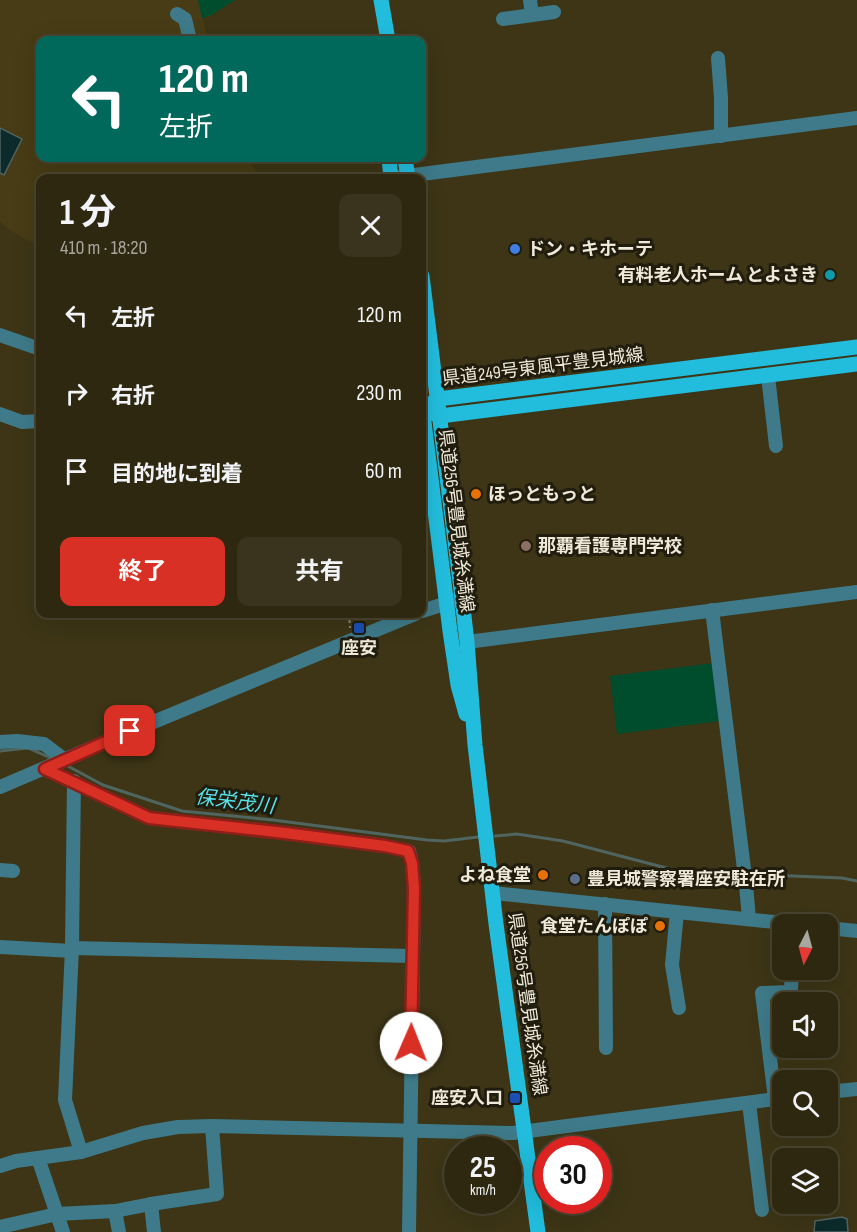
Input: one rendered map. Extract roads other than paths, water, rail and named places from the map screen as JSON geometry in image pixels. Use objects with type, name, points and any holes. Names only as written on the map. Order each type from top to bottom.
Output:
[{"type":"main road","points":[[381,0],[386,36]]},
{"type":"main road","name":"県道256号豊見城糸満線","points":[[426,307],[467,642],[475,745],[496,924],[538,1232]]},
{"type":"main road","name":"県道249号東風平豊見城線","points":[[426,406],[438,399],[857,347]]},
{"type":"main road","name":"県道249号東風平豊見城線","points":[[426,410],[440,416],[857,364]]},
{"type":"main road","name":"県道256号豊見城糸満線","points":[[426,440],[458,685],[475,745]]},
{"type":"street","points":[[530,0],[532,15]]},
{"type":"street","points":[[503,19],[554,12]]},
{"type":"street","points":[[177,14],[185,19],[189,36]]},
{"type":"street","points":[[718,58],[721,98],[720,136]]},
{"type":"street","points":[[426,175],[857,118]]},
{"type":"street","points":[[0,335],[36,348]]},
{"type":"street","points":[[768,376],[776,446]]},
{"type":"street","points":[[0,414],[22,422],[36,421]]},
{"type":"street","points":[[467,642],[857,592]]},
{"type":"street","points":[[426,610],[462,599]]},
{"type":"street","points":[[712,610],[749,919]]},
{"type":"street","points":[[0,788],[405,618]]},
{"type":"street","points":[[0,742],[45,744],[56,764],[74,781],[149,818],[285,833],[408,851],[412,863],[414,888],[409,1232]]},
{"type":"street","points":[[74,781],[72,950],[65,1100],[81,1152]]},
{"type":"street","points":[[494,893],[772,922]]},
{"type":"street","points":[[605,904],[606,1048]]},
{"type":"street","points":[[677,912],[672,965],[679,1008]]},
{"type":"street","points":[[838,929],[857,931]]},
{"type":"street","points":[[0,947],[412,956]]},
{"type":"street","points":[[774,1070],[762,993],[789,992],[791,980]]},
{"type":"street","points":[[838,1091],[857,1089]]},
{"type":"street","points":[[0,1166],[16,1161],[81,1152],[143,1133],[178,1127],[513,1133],[772,1100]]},
{"type":"street","points":[[749,1103],[762,1210]]},
{"type":"street","points":[[0,1227],[23,1227],[57,1214],[115,1211],[217,1194],[212,1126]]},
{"type":"street","points":[[38,1158],[63,1232]]},
{"type":"street","points":[[152,1204],[154,1232]]},
{"type":"street","points":[[115,1211],[119,1232]]},
{"type":"water","points":[[0,128],[22,139],[4,175],[0,173]]},
{"type":"water","points":[[842,1217],[847,1219],[848,1232],[814,1232],[815,1221]]},
{"type":"waterway","name":"保栄茂川","points":[[0,751],[28,748],[53,759]]},
{"type":"waterway","name":"保栄茂川","points":[[64,764],[103,785],[182,811],[427,840],[444,841],[478,837]]},
{"type":"waterway","name":"保栄茂川","points":[[495,836],[517,834],[563,841],[678,871],[741,873]]},
{"type":"waterway","name":"保栄茂川","points":[[747,874],[842,878],[857,881]]},
{"type":"place","name":"ドン・キホーテ","points":[[515,249]]},
{"type":"place","name":"有料老人ホーム とよさき","points":[[830,275]]},
{"type":"place","name":"ほっともっと","points":[[476,494]]},
{"type":"place","name":"那覇看護専門学校","points":[[526,546]]},
{"type":"place","name":"座安","points":[[359,628]]},
{"type":"place","name":"よね食堂","points":[[543,875]]},
{"type":"place","name":"豊見城警察署座安駐在所","points":[[575,879]]},
{"type":"place","name":"食堂たんぽぽ","points":[[660,926]]},
{"type":"place","name":"座安入口","points":[[515,1098]]}]
